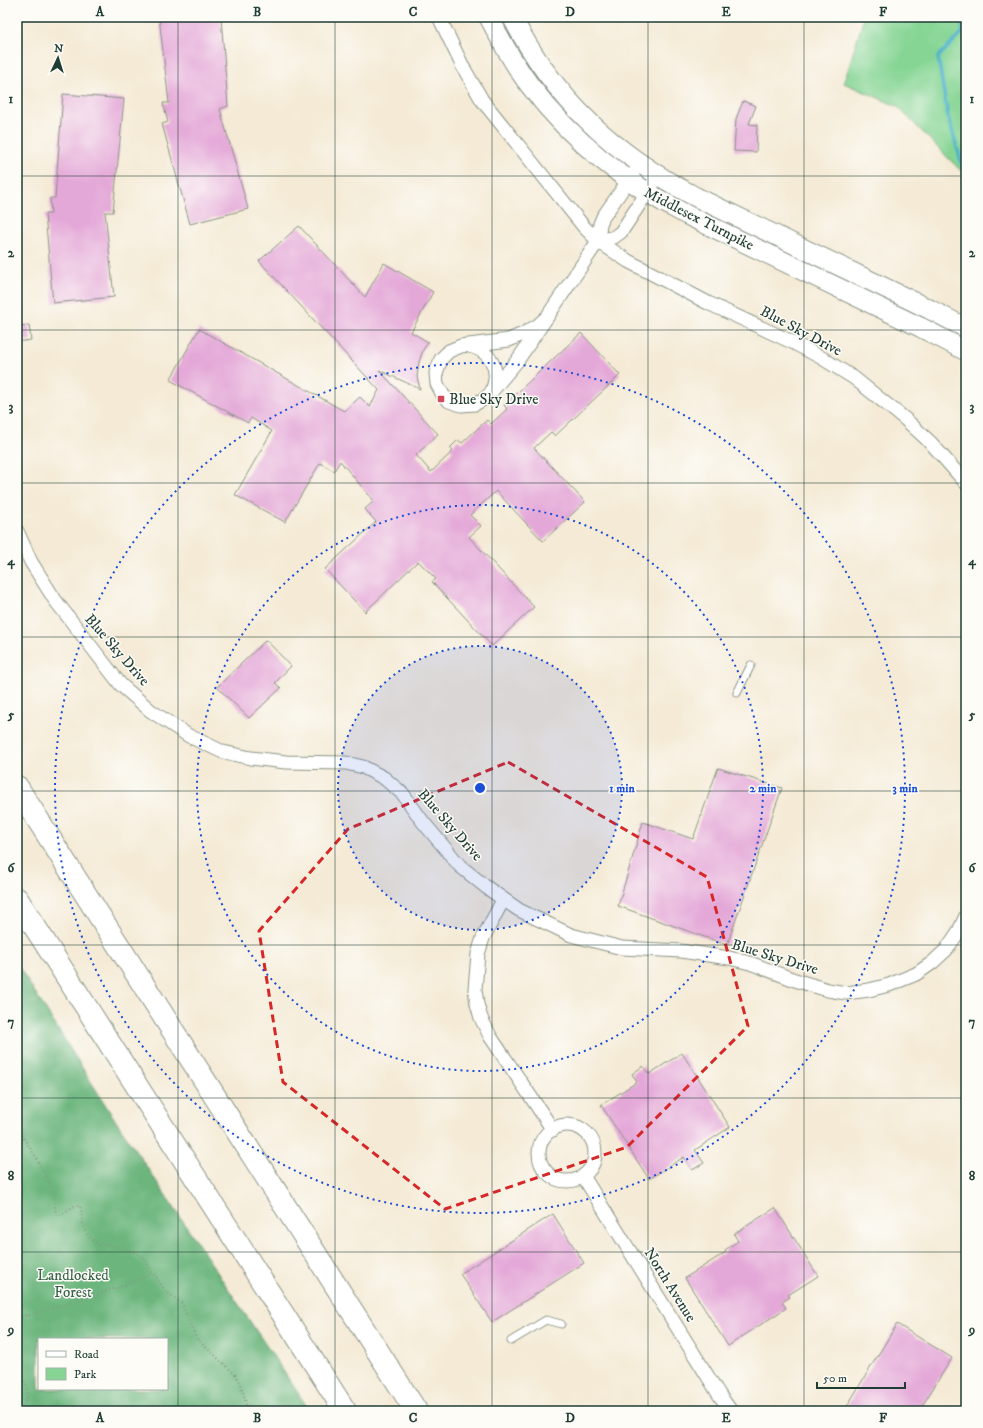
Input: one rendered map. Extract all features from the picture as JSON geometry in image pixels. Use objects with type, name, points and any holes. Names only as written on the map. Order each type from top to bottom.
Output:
[{"type":"highway","points":[[17,787],[416,1411]]},
{"type":"highway","points":[[17,899],[345,1411]]},
{"type":"main road","name":"Middlesex Turnpike","points":[[489,17],[518,69],[557,119],[589,150],[628,181],[687,215],[920,327],[966,351]]},
{"type":"main road","name":"Middlesex Turnpike","points":[[512,17],[524,40],[547,75],[572,106],[602,135],[640,164],[658,176],[696,197],[966,328]]},
{"type":"street","name":"Blue Sky Drive","points":[[439,17],[463,67],[482,100],[584,227],[598,241],[628,261],[708,303],[792,342],[822,358],[854,378],[905,419],[931,443],[966,483]]},
{"type":"street","points":[[547,317],[537,326],[509,340],[455,348],[449,351],[441,359],[436,373],[439,390],[450,401],[461,405],[475,404],[487,397],[517,361],[547,317],[598,241],[600,224],[603,217],[640,164]]},
{"type":"street","points":[[598,241],[614,237],[621,232],[658,176]]},
{"type":"street","points":[[466,346],[481,350],[489,356],[494,365],[496,373],[495,383],[493,389],[487,397]]},
{"type":"street","name":"Blue Sky Drive","points":[[17,531],[31,562],[55,600],[121,685],[150,711],[189,736],[223,752],[251,758],[286,762],[346,762],[363,767],[384,778],[403,794],[423,822],[460,866],[503,900],[519,910],[571,936],[622,948],[681,951],[729,958],[750,963],[795,980],[828,990],[846,993],[869,990],[889,985],[916,974],[932,963],[946,950],[959,931],[966,916]]},
{"type":"street","points":[[503,900],[483,938],[478,954],[475,989],[477,1004],[481,1018],[490,1036],[553,1130]]},
{"type":"street","points":[[559,1126],[574,1126],[583,1130],[591,1138],[595,1150],[594,1162],[590,1170],[583,1176],[574,1180],[562,1180],[556,1178],[547,1172],[541,1162],[540,1151],[542,1142],[546,1135],[559,1126]]},
{"type":"street","name":"North Avenue","points":[[583,1176],[716,1390],[731,1411]]},
{"type":"lane","points":[[737,693],[751,665]]},
{"type":"lane","points":[[511,1341],[546,1320],[561,1324]]},
{"type":"path","points":[[17,1128],[36,1157],[53,1192],[56,1214],[62,1215],[72,1207],[79,1205],[87,1235],[98,1245],[107,1244],[134,1252],[145,1258],[152,1273],[158,1279],[165,1291],[182,1303],[196,1338],[235,1374],[241,1384],[247,1408],[250,1411]]},
{"type":"path","points":[[17,1244],[19,1260],[17,1263]]},
{"type":"path","points":[[17,1317],[28,1315],[131,1283],[152,1273]]},
{"type":"path","points":[[17,1378],[22,1379],[27,1388],[28,1396],[20,1411]]},
{"type":"path","points":[[264,1411],[270,1409],[276,1411]]},
{"type":"highlighted area","points":[[508,762],[707,877],[748,1026],[627,1147],[445,1209],[283,1082],[259,931],[348,829]]},
{"type":"green space","points":[[864,17],[966,17],[966,176],[897,106],[844,83]]},
{"type":"green space","name":"Landlocked Forest","points":[[17,964],[110,1112],[310,1411],[17,1411]]},
{"type":"building","points":[[159,17],[221,17],[228,106],[220,109],[248,209],[190,224],[162,124],[168,122],[163,103],[169,103]]},
{"type":"building","points":[[63,94],[124,99],[113,212],[105,212],[114,297],[53,303],[45,214],[51,214],[50,198],[55,198]]},
{"type":"building","points":[[743,101],[756,106],[749,124],[757,125],[756,152],[734,151],[736,119]]},
{"type":"building","points":[[299,226],[365,297],[384,263],[433,292],[411,332],[428,342],[423,350],[419,362],[417,377],[420,389],[379,370],[438,434],[416,455],[431,472],[453,451],[450,448],[458,440],[462,443],[487,420],[491,424],[507,409],[504,405],[581,333],[620,375],[555,436],[551,432],[534,448],[585,502],[543,541],[496,491],[470,515],[481,526],[469,537],[534,607],[492,646],[432,582],[436,579],[418,561],[365,612],[325,569],[376,522],[365,509],[374,501],[340,461],[334,471],[320,463],[285,522],[235,495],[272,431],[251,418],[248,423],[170,380],[199,329],[344,411],[360,397],[370,407],[379,390],[259,261]]},
{"type":"building","points":[[29,325],[31,340],[17,342],[17,326]]},
{"type":"building","points":[[266,640],[291,666],[275,683],[281,688],[249,718],[217,687]]},
{"type":"building","points":[[718,768],[782,788],[727,945],[618,906],[643,822],[693,839]]},
{"type":"building","points":[[682,1053],[730,1127],[695,1150],[704,1163],[692,1170],[684,1157],[649,1179],[601,1105],[637,1082],[632,1074],[643,1066],[649,1074]]},
{"type":"building","points":[[775,1208],[818,1276],[788,1295],[790,1297],[782,1302],[786,1308],[728,1346],[685,1278],[726,1252],[725,1250],[738,1241],[734,1234]]},
{"type":"building","points":[[553,1214],[584,1263],[492,1322],[460,1274]]},
{"type":"building","points":[[897,1324],[952,1358],[919,1411],[844,1411]]},
{"type":"waterway","points":[[961,17],[963,32],[938,57],[948,117],[966,178]]},
{"type":"place","name":"Blue Sky Drive","points":[[441,399]]}]
